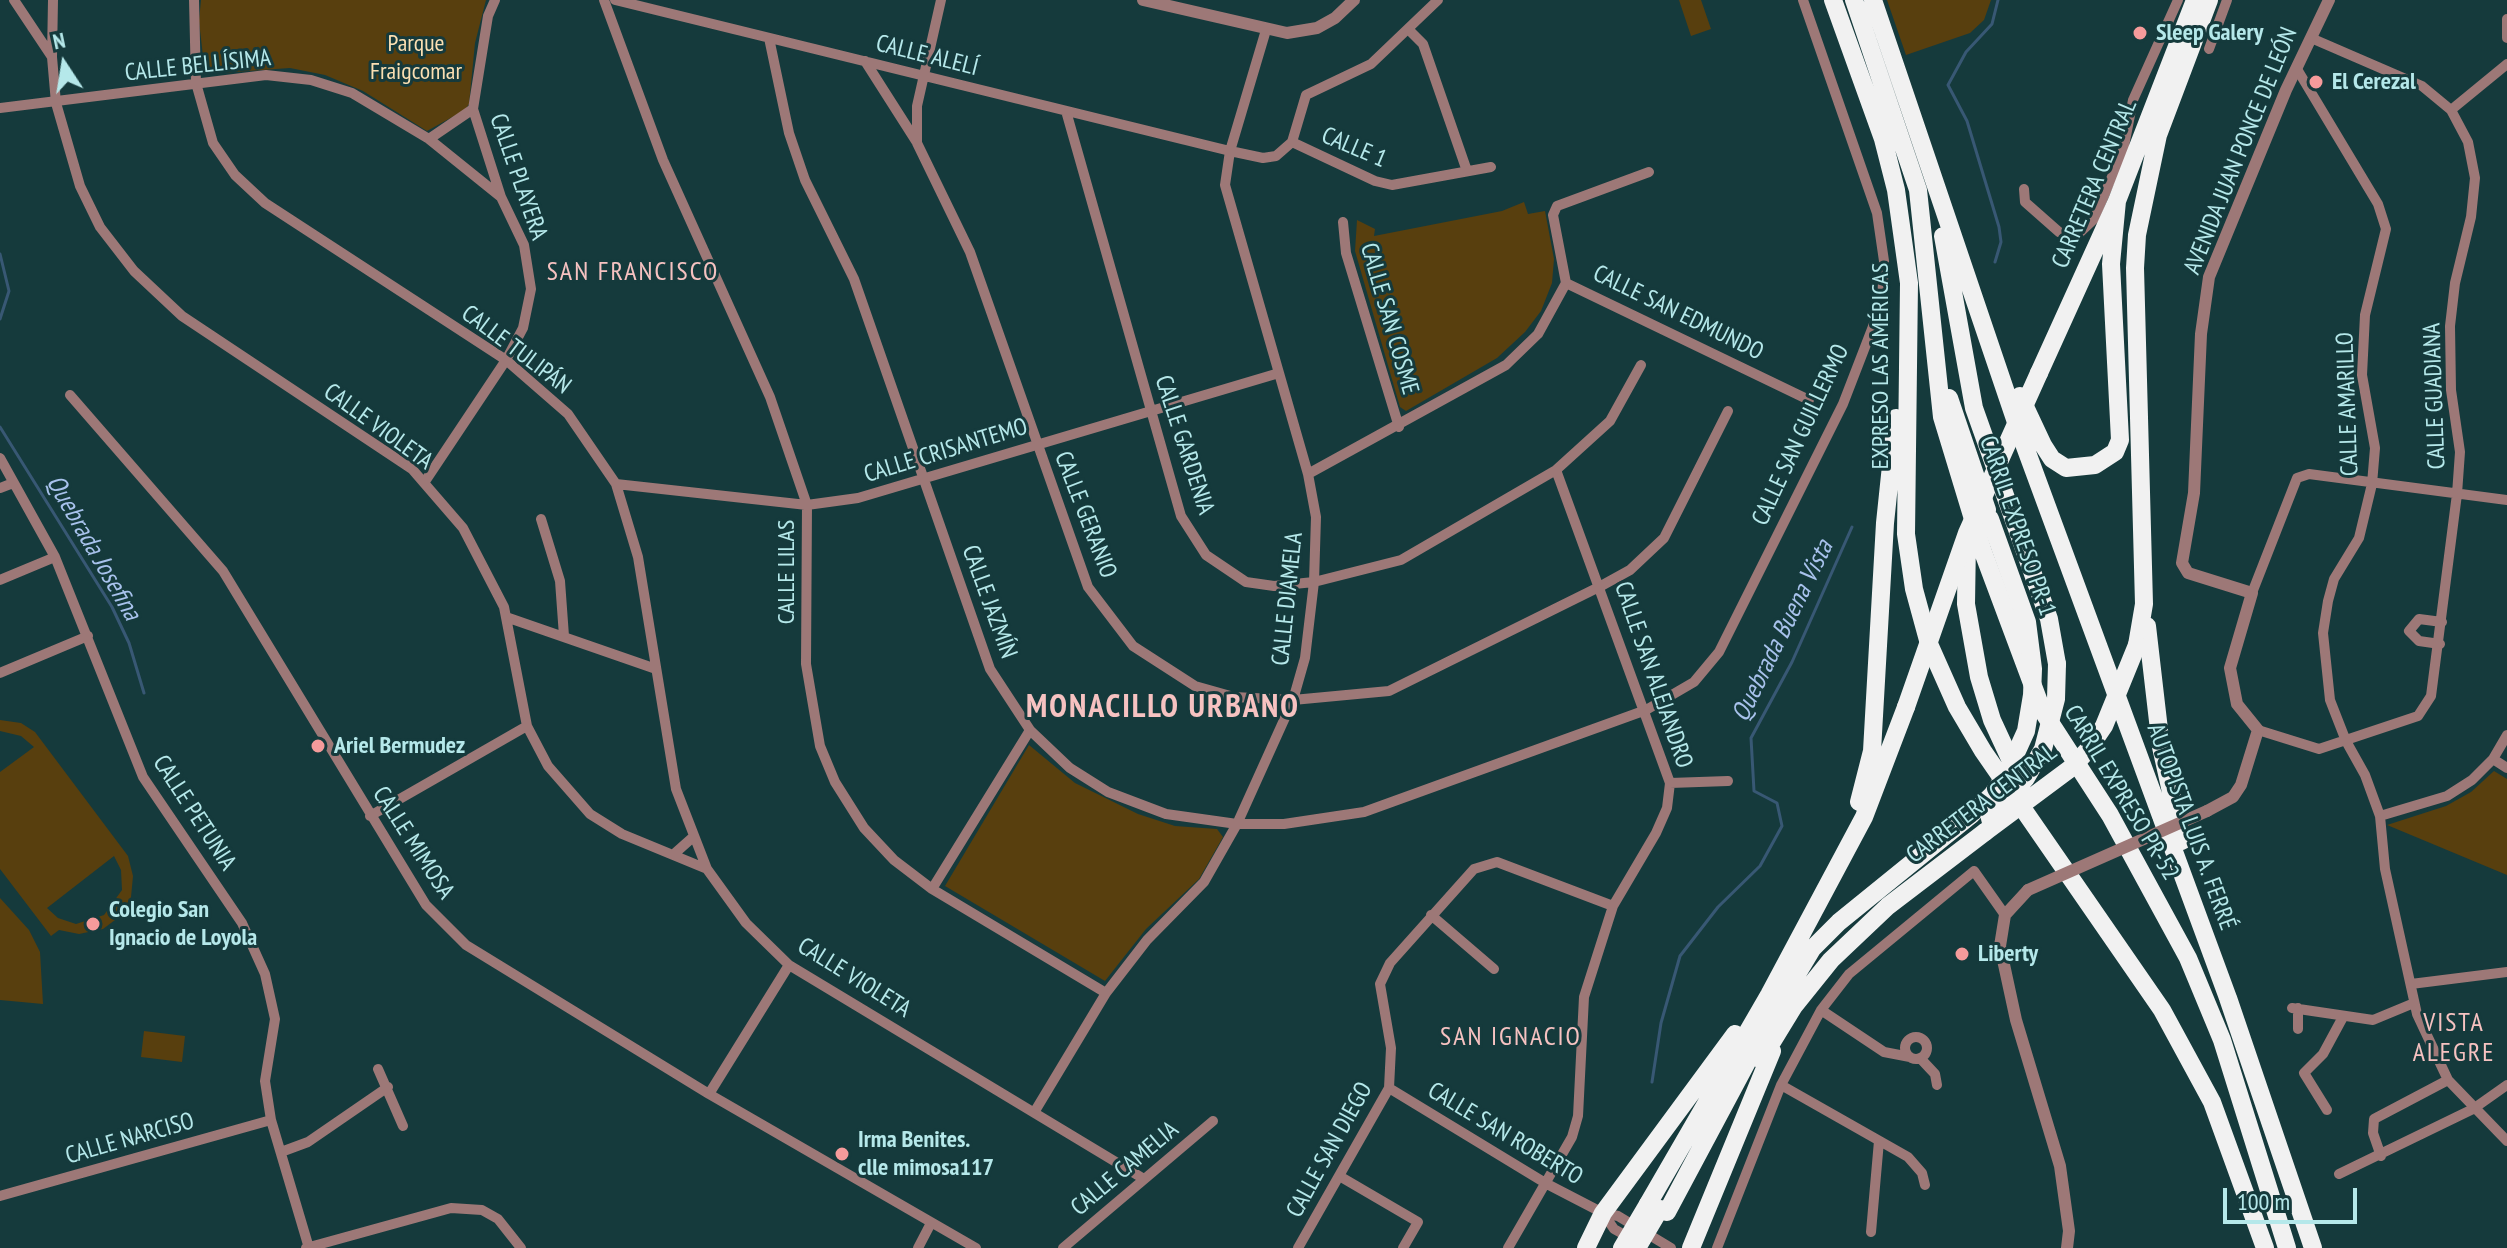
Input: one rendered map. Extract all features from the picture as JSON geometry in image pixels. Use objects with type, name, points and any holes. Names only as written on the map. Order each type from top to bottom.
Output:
[{"type":"highway","name":"EXPRESO LAS AMÉRICAS","points":[[1833,0],[1883,139],[1896,190],[1909,283],[1906,534],[1914,589],[1929,644],[1957,707],[2059,857]]},
{"type":"highway","points":[[1854,0],[1918,190],[1935,357]]},
{"type":"highway","points":[[1873,0],[1981,323],[2052,459],[2066,468],[2095,465],[2115,452],[2120,440],[2111,264],[2117,201]]},
{"type":"highway","name":"CARRETERA CENTRAL","points":[[1648,1248],[1661,1210],[1769,995],[1864,817],[1967,533],[2117,201],[2195,0]]},
{"type":"highway","name":"CARRETERA CENTRAL","points":[[1622,1248],[1661,1210],[1783,1022],[1831,960],[1888,906],[1960,849],[1981,824],[2071,768],[2104,726],[2137,645],[2144,604],[2135,268],[2137,235],[2158,135],[2209,0]]},
{"type":"highway","points":[[1936,189],[1965,372],[2049,619],[2057,664],[2056,699],[2043,749],[2026,778],[1981,824]]},
{"type":"highway","name":"AUTOPISTA LUIS A. FERRÉ","points":[[1981,323],[2200,922],[2313,1248]]},
{"type":"highway","points":[[1842,857],[1872,751],[1885,523],[1907,345]]},
{"type":"highway","name":"CARRIL EXPRESO PR-1","points":[[1661,1210],[1804,962],[1824,935],[1981,824],[2026,731],[2032,695],[2027,622],[1935,357]]},
{"type":"highway","name":"CARRIL EXPRESO PR-52","points":[[1935,357],[1937,389],[1952,460],[2018,651],[2042,710],[2110,815],[2188,958],[2222,1040],[2287,1248]]},
{"type":"highway","points":[[1967,533],[1966,604],[1979,677],[2001,740],[2059,857],[2162,1010],[2192,1063],[2235,1156],[2265,1248]]},
{"type":"highway","points":[[2144,604],[2161,747],[2200,922]]},
{"type":"highway","points":[[1586,1248],[1603,1213],[1744,1021],[1769,995]]},
{"type":"highway","points":[[1691,1248],[1783,1022]]},
{"type":"highway","points":[[1637,1248],[1661,1210]]},
{"type":"highway","points":[[2307,1226],[2319,1248]]},
{"type":"street","name":"CALLE VIOLETA","points":[[14,0],[52,57],[56,103],[80,186],[100,227],[134,271],[182,316],[412,469],[463,528],[506,617],[527,726],[548,766],[590,814],[622,834],[707,869],[746,923],[789,965],[1144,1179]]},
{"type":"street","points":[[52,57],[53,0]]},
{"type":"street","name":"CALLE TULIPÁN","points":[[194,0],[196,83],[213,143],[235,175],[265,203],[506,360],[568,414],[616,484],[638,557],[676,789],[692,838],[707,869]]},
{"type":"street","name":"CALLE PLAYERA","points":[[424,483],[506,360],[523,328],[531,289],[524,245],[501,197],[473,109],[488,16],[495,0]]},
{"type":"street","name":"CALLE LILAS","points":[[604,0],[663,160],[770,397],[807,505],[806,664],[820,746],[835,782],[864,828],[894,860],[932,889],[1106,993]]},
{"type":"street","name":"CALLE ALELÍ","points":[[615,0],[1230,151]]},
{"type":"street","name":"CALLE GERANIO","points":[[917,143],[917,106],[941,0]]},
{"type":"street","points":[[1143,0],[1287,33],[1317,28],[1335,18],[1354,0]]},
{"type":"street","points":[[1292,142],[1306,95],[1371,64],[1438,0]]},
{"type":"street","name":"CALLE SAN GUILLERMO","points":[[1646,710],[1694,682],[1719,652],[1843,404],[1882,303],[1884,261],[1877,213],[1803,0]]},
{"type":"street","points":[[2024,189],[2025,202],[2059,232],[2074,238],[2094,219],[2123,151],[2133,100],[2178,0]]},
{"type":"street","points":[[2209,49],[2227,0]]},
{"type":"street","name":"AVENIDA JUAN PONCE DE LEÓN","points":[[2252,593],[2188,573],[2182,559],[2194,493],[2201,334],[2209,277],[2329,0]]},
{"type":"street","points":[[2507,19],[2507,38]]},
{"type":"street","name":"CALLE DIAMELA","points":[[1035,1111],[1106,993],[1147,940],[1204,882],[1237,824],[1293,700],[1305,658],[1314,582],[1316,517],[1308,474],[1225,185],[1230,151],[1266,30]]},
{"type":"street","points":[[1409,30],[1423,44],[1467,171]]},
{"type":"street","name":"CALLE JAZMÍN","points":[[769,38],[789,133],[805,180],[854,279],[990,669],[1030,730],[1070,768],[1108,792],[1166,814],[1237,824],[1284,824],[1364,812],[1646,710]]},
{"type":"street","name":"CALLE GUADIANA","points":[[2258,730],[2319,749],[2418,716],[2431,696],[2457,494],[2460,452],[2451,390],[2450,326],[2455,283],[2471,217],[2475,178],[2468,142],[2451,110],[2422,86],[2311,38]]},
{"type":"street","name":"CALLE GERANIO","points":[[865,61],[917,143],[970,252],[1088,587],[1133,646],[1195,686],[1234,697],[1293,700],[1389,691],[1601,586],[1630,570],[1664,538],[1728,411]]},
{"type":"street","points":[[2451,110],[2507,64]]},
{"type":"street","name":"CALLE AMARILLO","points":[[2297,69],[2383,213],[2386,229],[2365,315],[2362,375],[2375,448],[2372,484],[2359,538],[2334,579],[2323,633],[2330,700],[2346,741],[2365,775],[2380,816],[2385,869],[2414,1003],[2430,1048],[2448,1080],[2507,1141]]},
{"type":"street","name":"CALLE BELLÍSIMA","points":[[0,108],[266,75],[311,80],[352,93],[429,139],[501,197]]},
{"type":"street","points":[[429,139],[473,109]]},
{"type":"street","name":"CALLE GARDENIA","points":[[1066,111],[1181,516],[1206,555],[1246,582],[1274,586],[1314,582],[1401,560],[1556,470],[1610,421],[1641,365]]},
{"type":"street","name":"CALLE 1","points":[[1230,151],[1263,158],[1276,156],[1292,142],[1375,181],[1392,185],[1491,167]]},
{"type":"street","points":[[1566,283],[1553,215],[1557,206],[1649,172]]},
{"type":"street","name":"CALLE SAN COSME","points":[[1343,222],[1346,253],[1399,427]]},
{"type":"street","name":"CALLE SAN EDMUNDO","points":[[1308,474],[1399,427],[1506,365],[1538,334],[1566,283],[1809,400]]},
{"type":"street","name":"CALLE CRISANTEMO","points":[[616,484],[807,505],[858,498],[1279,373]]},
{"type":"street","name":"CALLE MIMOSA","points":[[70,395],[223,571],[426,905],[466,945],[709,1094],[976,1248]]},
{"type":"street","name":"CALLE PETUNIA","points":[[0,458],[55,557],[88,636],[113,710],[143,777],[242,923],[265,974],[275,1019],[265,1081],[271,1120],[308,1248]]},
{"type":"street","name":"CALLE SAN ALEJANDRO","points":[[1508,1248],[1572,1137],[1578,1116],[1584,997],[1613,906],[1656,833],[1667,808],[1670,783],[1601,586],[1556,470]]},
{"type":"street","points":[[2067,1248],[2069,1231],[2060,1166],[2016,1020],[2000,946],[2005,915],[2028,890],[2233,797],[2241,785],[2258,730],[2237,704],[2230,668],[2252,593],[2297,478],[2309,474],[2507,500]]},
{"type":"street","points":[[0,488],[13,483]]},
{"type":"street","points":[[541,519],[560,581],[564,636]]},
{"type":"street","points":[[0,580],[55,557]]},
{"type":"street","points":[[506,617],[656,669]]},
{"type":"street","points":[[2440,644],[2419,641],[2409,631],[2419,619],[2442,622]]},
{"type":"street","points":[[0,673],[88,636]]},
{"type":"street","points":[[370,816],[527,726]]},
{"type":"street","points":[[932,889],[1030,730]]},
{"type":"street","points":[[2380,816],[2447,796],[2472,780],[2493,759],[2507,735]]},
{"type":"street","points":[[2493,759],[2507,768]]},
{"type":"street","points":[[1670,783],[1728,781]]},
{"type":"street","points":[[674,854],[692,838]]},
{"type":"street","name":"CALLE SAN DIEGO","points":[[1298,1248],[1389,1088],[1391,1048],[1380,984],[1390,963],[1431,915],[1474,869],[1497,862],[1613,906]]},
{"type":"street","points":[[1717,1248],[1781,1085],[1821,1010],[1849,974],[1974,871],[2005,915]]},
{"type":"street","points":[[1431,915],[1494,969]]},
{"type":"street","points":[[709,1094],[789,965]]},
{"type":"street","points":[[2411,984],[2507,972]]},
{"type":"street","points":[[2298,1029],[2295,1008],[2373,1020],[2414,1003]]},
{"type":"street","points":[[1821,1010],[1884,1052],[1915,1057],[1935,1074],[1937,1085]]},
{"type":"street","points":[[2327,1110],[2304,1073],[2323,1054],[2343,1017]]},
{"type":"street","points":[[378,1069],[403,1126]]},
{"type":"street","points":[[2381,1156],[2373,1133],[2374,1119],[2448,1080]]},
{"type":"street","points":[[1781,1085],[1908,1157],[1922,1173],[1925,1185]]},
{"type":"street","points":[[2339,1174],[2473,1109],[2507,1085]]},
{"type":"street","points":[[281,1152],[308,1142],[388,1087]]},
{"type":"street","name":"CALLE SAN ROBERTO","points":[[1389,1088],[1547,1184],[1603,1213],[1618,1216],[1671,1248]]},
{"type":"street","name":"CALLE NARCISO","points":[[0,1196],[271,1120]]},
{"type":"street","name":"CALLE CAMELIA","points":[[1063,1248],[1213,1121]]},
{"type":"street","points":[[1871,1232],[1879,1141]]},
{"type":"street","points":[[1341,1177],[1418,1222],[1403,1248]]},
{"type":"street","points":[[308,1248],[451,1208],[482,1210],[498,1219],[521,1248]]},
{"type":"street","name":"CALLE SAN ROBERTO","points":[[1603,1213],[1614,1229],[1648,1248]]},
{"type":"street","points":[[918,1248],[931,1223]]},
{"type":"green space","name":"Parque Fraigcomar","points":[[201,0],[486,0],[475,43],[469,104],[465,110],[427,131],[363,91],[325,75],[290,68],[205,74],[199,21]]},
{"type":"green space","points":[[1679,0],[1701,0],[1711,29],[1691,36]]},
{"type":"green space","points":[[1887,0],[1991,0],[1984,20],[1970,33],[1906,55]]},
{"type":"green space","points":[[1524,202],[1528,214],[1545,211],[1554,259],[1552,283],[1541,311],[1525,332],[1497,358],[1406,411],[1400,407],[1355,251],[1357,220],[1375,229],[1374,236],[1502,211]]},
{"type":"green space","points":[[0,720],[21,723],[35,732],[128,856],[133,876],[131,897],[119,917],[103,929],[79,934],[59,930],[51,936],[0,869],[0,772],[34,747],[21,736],[0,731]],"holes":[[[114,856],[121,870],[122,890],[104,915],[76,924],[58,918],[47,908]]]},
{"type":"green space","points":[[1029,745],[1075,783],[1138,814],[1175,826],[1217,829],[1223,837],[1199,879],[1146,929],[1105,981],[945,886]]},
{"type":"green space","points":[[2494,771],[2507,779],[2507,875],[2387,825],[2446,806],[2471,792]]},
{"type":"green space","points":[[0,898],[29,930],[40,952],[43,1004],[0,1000]]},
{"type":"green space","points":[[144,1031],[185,1036],[182,1062],[141,1057]]},
{"type":"waterway","name":"Quebrada Buena Vista","points":[[1995,262],[2001,242],[1999,227],[1967,121],[1948,85],[1966,52],[1992,24],[1998,0]]},
{"type":"waterway","name":"Quebrada Josefina","points":[[0,254],[9,291],[0,319]]},
{"type":"waterway","name":"Quebrada Josefina","points":[[0,427],[112,607],[129,643],[144,693]]},
{"type":"waterway","name":"Quebrada Buena Vista","points":[[1652,1082],[1661,1023],[1680,956],[1718,907],[1760,866],[1782,826],[1777,803],[1754,791],[1751,738],[1792,662],[1852,527]]},
{"type":"place","name":"Sleep Galery","points":[[2140,33]]},
{"type":"place","name":"El Cerezal","points":[[2316,82]]},
{"type":"place","name":"Ariel Bermudez","points":[[318,746]]},
{"type":"place","name":"Colegio San Ignacio de Loyola","points":[[93,924]]},
{"type":"place","name":"Liberty","points":[[1962,954]]},
{"type":"place","name":"Irma Benites. clle mimosa117","points":[[842,1154]]},
{"type":"district","name":"SAN FRANCISCO","points":[[633,273]]},
{"type":"district","name":"MONACILLO URBANO","points":[[1163,708]]},
{"type":"district","name":"SAN IGNACIO","points":[[1511,1038]]},
{"type":"district","name":"VISTA ALEGRE","points":[[2454,1039]]}]
